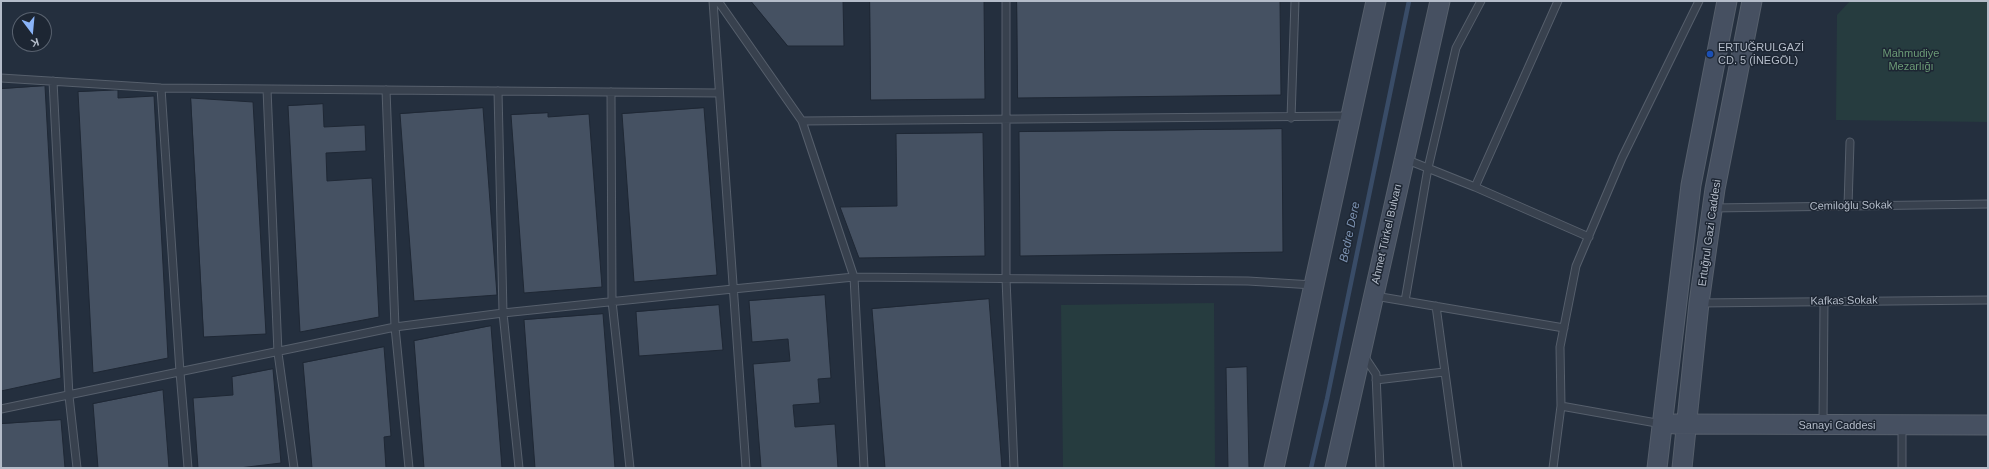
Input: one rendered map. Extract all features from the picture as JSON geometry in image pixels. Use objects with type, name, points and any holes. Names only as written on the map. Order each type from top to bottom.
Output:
[{"type":"street","points":[[1274,468],[1376,1]]},
{"type":"street","name":"Ahmet Türkel Bulvarı","points":[[1335,468],[1440,1]]},
{"type":"street","points":[[1657,468],[1691,185],[1727,1]]},
{"type":"street","name":"Ertuğrul Gazi Caddesi","points":[[1682,468],[1699,303],[1713,208],[1752,1]]},
{"type":"street","name":"Sanayi Caddesi","points":[[1662,424],[1823,426],[1988,425]]},
{"type":"lane","points":[[713,1],[746,468]]},
{"type":"lane","points":[[718,1],[802,121],[854,277],[864,468]]},
{"type":"lane","points":[[1006,1],[1006,278],[1014,468]]},
{"type":"lane","points":[[1291,118],[1295,1]]},
{"type":"lane","points":[[1405,301],[1428,168],[1456,48],[1480,1]]},
{"type":"lane","points":[[1475,187],[1558,1]]},
{"type":"lane","points":[[1553,468],[1561,406],[1560,347],[1576,266],[1622,158],[1698,1]]},
{"type":"lane","points":[[1,78],[160,88],[719,93]]},
{"type":"lane","points":[[53,81],[69,396],[77,468]]},
{"type":"lane","points":[[160,88],[188,468]]},
{"type":"lane","points":[[267,89],[278,353],[294,468]]},
{"type":"lane","points":[[386,90],[395,327],[409,468]]},
{"type":"lane","points":[[498,91],[503,313],[519,468]]},
{"type":"lane","points":[[611,92],[612,301],[630,468]]},
{"type":"lane","points":[[802,121],[1291,118],[1350,116]]},
{"type":"lane","points":[[1848,206],[1850,142]]},
{"type":"lane","points":[[1404,158],[1475,187],[1589,237]]},
{"type":"lane","name":"Cemiloğlu Sokak","points":[[1713,208],[1988,204]]},
{"type":"lane","points":[[1,409],[278,353],[395,327],[612,301],[854,277],[1248,281],[1314,285]]},
{"type":"lane","points":[[1373,296],[1564,328]]},
{"type":"lane","name":"Kafkas Sokak","points":[[1699,303],[1988,300]]},
{"type":"lane","points":[[1823,426],[1824,302]]},
{"type":"lane","points":[[1436,306],[1458,468]]},
{"type":"lane","points":[[1361,352],[1376,374],[1380,468]]},
{"type":"lane","points":[[1376,380],[1444,372]]},
{"type":"lane","points":[[1561,406],[1662,424]]},
{"type":"lane","points":[[1902,426],[1902,468]]},
{"type":"green space","name":"Mahmudiye Mezarlığı","points":[[1850,1],[1988,1],[1988,122],[1836,120],[1837,15]]},
{"type":"green space","points":[[1214,303],[1215,468],[1063,468],[1061,305]]},
{"type":"building","points":[[751,1],[843,1],[844,46],[788,46]]},
{"type":"building","points":[[870,1],[984,1],[985,99],[871,100]]},
{"type":"building","points":[[1017,1],[1280,1],[1281,95],[1018,98]]},
{"type":"building","points":[[45,86],[61,378],[1,391],[1,89]]},
{"type":"building","points":[[118,90],[118,98],[154,96],[168,358],[93,373],[78,92]]},
{"type":"building","points":[[191,98],[253,102],[266,334],[204,337]]},
{"type":"building","points":[[323,104],[324,127],[365,125],[366,151],[326,153],[327,181],[372,178],[379,317],[300,332],[288,106]]},
{"type":"building","points":[[483,108],[497,295],[414,301],[400,114]]},
{"type":"building","points":[[704,108],[717,275],[634,282],[622,114]]},
{"type":"building","points":[[548,113],[548,117],[589,114],[602,287],[524,293],[511,115]]},
{"type":"building","points":[[1282,129],[1283,252],[1020,256],[1019,132]]},
{"type":"building","points":[[983,133],[985,256],[859,258],[840,207],[897,206],[896,134]]},
{"type":"building","points":[[825,295],[831,378],[818,379],[820,403],[793,405],[795,427],[835,424],[838,468],[761,468],[753,364],[790,361],[788,339],[752,342],[749,301]]},
{"type":"building","points":[[989,299],[1002,468],[885,468],[872,309]]},
{"type":"building","points":[[719,305],[723,350],[639,356],[636,312]]},
{"type":"building","points":[[603,314],[615,468],[535,468],[524,320]]},
{"type":"building","points":[[491,326],[502,468],[424,468],[414,341]]},
{"type":"building","points":[[384,347],[391,436],[384,437],[386,468],[312,468],[303,363]]},
{"type":"building","points":[[1247,367],[1249,468],[1228,468],[1226,368]]},
{"type":"building","points":[[273,369],[281,463],[239,468],[198,468],[193,398],[233,395],[232,377]]},
{"type":"building","points":[[163,390],[169,468],[98,468],[93,404]]},
{"type":"building","points":[[61,420],[65,468],[1,468],[1,424]]},
{"type":"waterway","name":"Bedre Dere","points":[[1311,468],[1327,399],[1409,1]]},
{"type":"place","name":"ERTUĞRULGAZİ CD. 5 (İNEGÖL)","points":[[1710,54]]}]
